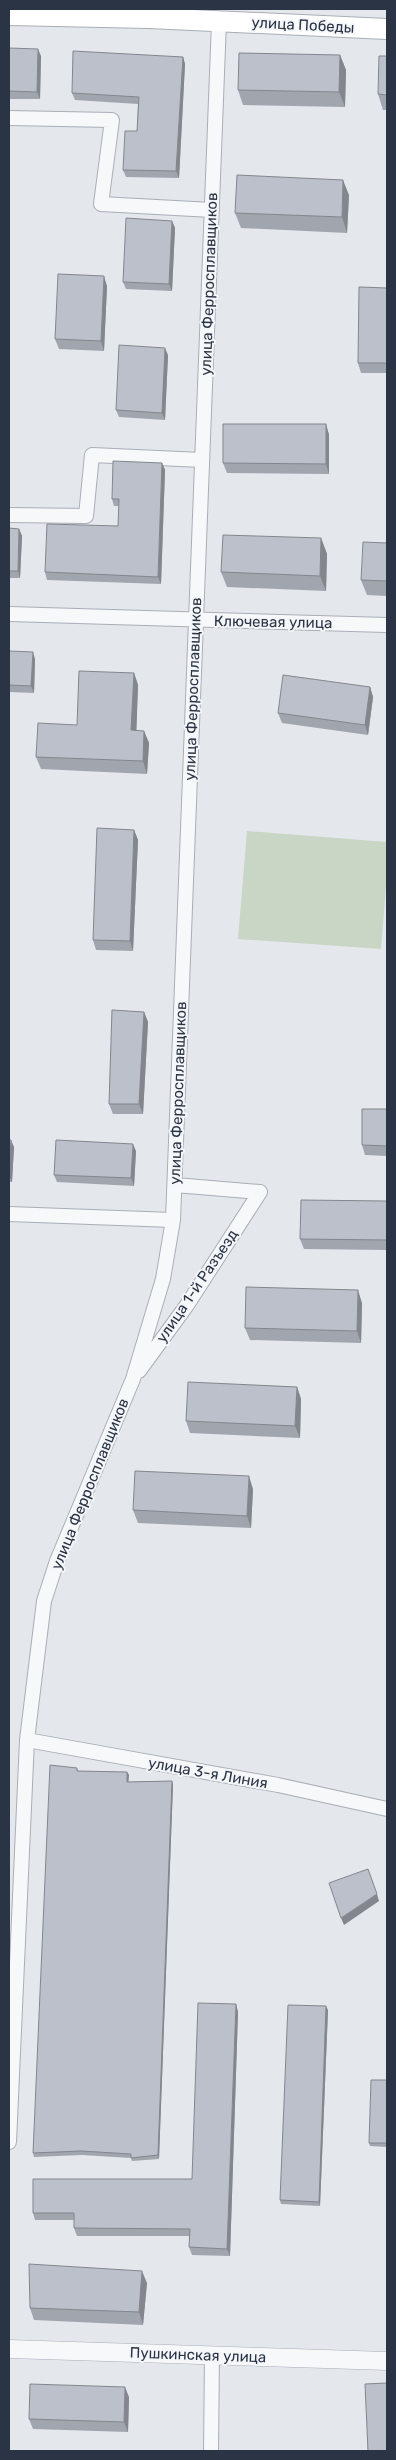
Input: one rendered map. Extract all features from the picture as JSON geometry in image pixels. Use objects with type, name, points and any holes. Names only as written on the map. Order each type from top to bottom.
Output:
[{"type":"main road","name":"улица Победы","points":[[9,15],[220,21],[387,29]]},
{"type":"street","name":"улица Ферросплавщиков","points":[[9,2142],[27,1740],[44,1601],[57,1561],[133,1379],[163,1279],[173,1220],[220,21]]},
{"type":"street","points":[[9,118],[112,120],[101,204],[212,210]]},
{"type":"street","points":[[9,515],[86,516],[92,455],[202,460]]},
{"type":"street","name":"Ключевая улица","points":[[9,614],[387,625]]},
{"type":"street","name":"улица 1-й Разъезд","points":[[133,1379],[187,1305],[260,1192],[175,1185]]},
{"type":"street","points":[[9,1214],[173,1220]]},
{"type":"street","name":"улица 3-я Линия","points":[[27,1740],[278,1786],[387,1809]]},
{"type":"street","name":"Пушкинская улица","points":[[9,2349],[387,2361]]},
{"type":"street","points":[[212,2355],[212,2451]]},
{"type":"green space","points":[[247,831],[387,842],[387,874],[381,949],[238,939]]},
{"type":"building","points":[[9,48],[38,49],[37,92],[9,91]]},
{"type":"building","points":[[73,51],[183,57],[176,171],[123,170],[125,131],[137,131],[139,97],[72,93]]},
{"type":"building","points":[[239,53],[340,55],[339,92],[238,90]]},
{"type":"building","points":[[379,56],[387,56],[387,95],[378,94]]},
{"type":"building","points":[[237,175],[343,180],[342,217],[235,213]]},
{"type":"building","points":[[126,218],[172,221],[169,284],[123,282]]},
{"type":"building","points":[[58,274],[104,276],[101,341],[55,339]]},
{"type":"building","points":[[359,287],[387,288],[387,363],[358,363]]},
{"type":"building","points":[[119,345],[165,348],[162,413],[116,410]]},
{"type":"building","points":[[223,424],[326,424],[326,464],[223,463]]},
{"type":"building","points":[[113,461],[162,463],[158,577],[45,572],[47,524],[118,526],[119,499],[112,499]]},
{"type":"building","points":[[9,528],[19,529],[18,571],[9,571]]},
{"type":"building","points":[[223,535],[321,538],[320,576],[221,572]]},
{"type":"building","points":[[363,542],[387,543],[387,581],[361,580]]},
{"type":"building","points":[[9,651],[33,652],[31,686],[9,685]]},
{"type":"building","points":[[79,671],[134,673],[131,730],[144,731],[143,761],[36,757],[38,723],[77,725]]},
{"type":"building","points":[[283,675],[370,687],[365,725],[278,713]]},
{"type":"building","points":[[97,828],[134,830],[130,941],[93,940]]},
{"type":"building","points":[[112,1010],[144,1012],[139,1104],[109,1104]]},
{"type":"building","points":[[362,1109],[387,1109],[387,1146],[362,1145]]},
{"type":"building","points":[[9,1140],[11,1140],[9,1175]]},
{"type":"building","points":[[56,1140],[133,1144],[131,1178],[54,1175]]},
{"type":"building","points":[[301,1200],[387,1201],[387,1240],[300,1239]]},
{"type":"building","points":[[246,1287],[358,1290],[357,1331],[245,1328]]},
{"type":"building","points":[[188,1382],[297,1387],[295,1426],[186,1421]]},
{"type":"building","points":[[135,1471],[249,1476],[247,1516],[133,1510]]},
{"type":"building","points":[[50,1765],[77,1768],[77,1771],[127,1772],[127,1782],[172,1781],[158,2155],[131,2158],[131,2154],[81,2151],[33,2153]]},
{"type":"building","points":[[368,1869],[377,1894],[341,1918],[329,1883]]},
{"type":"building","points":[[198,2003],[236,2004],[227,2249],[189,2247],[190,2229],[74,2228],[74,2213],[33,2213],[33,2179],[192,2179]]},
{"type":"building","points":[[288,2005],[326,2006],[319,2202],[280,2200]]},
{"type":"building","points":[[371,2080],[387,2080],[387,2143],[369,2143]]},
{"type":"building","points":[[29,2264],[142,2271],[139,2312],[30,2308]]},
{"type":"building","points":[[387,2383],[387,2451],[368,2451],[365,2384]]},
{"type":"building","points":[[30,2384],[125,2387],[124,2422],[29,2419]]}]
